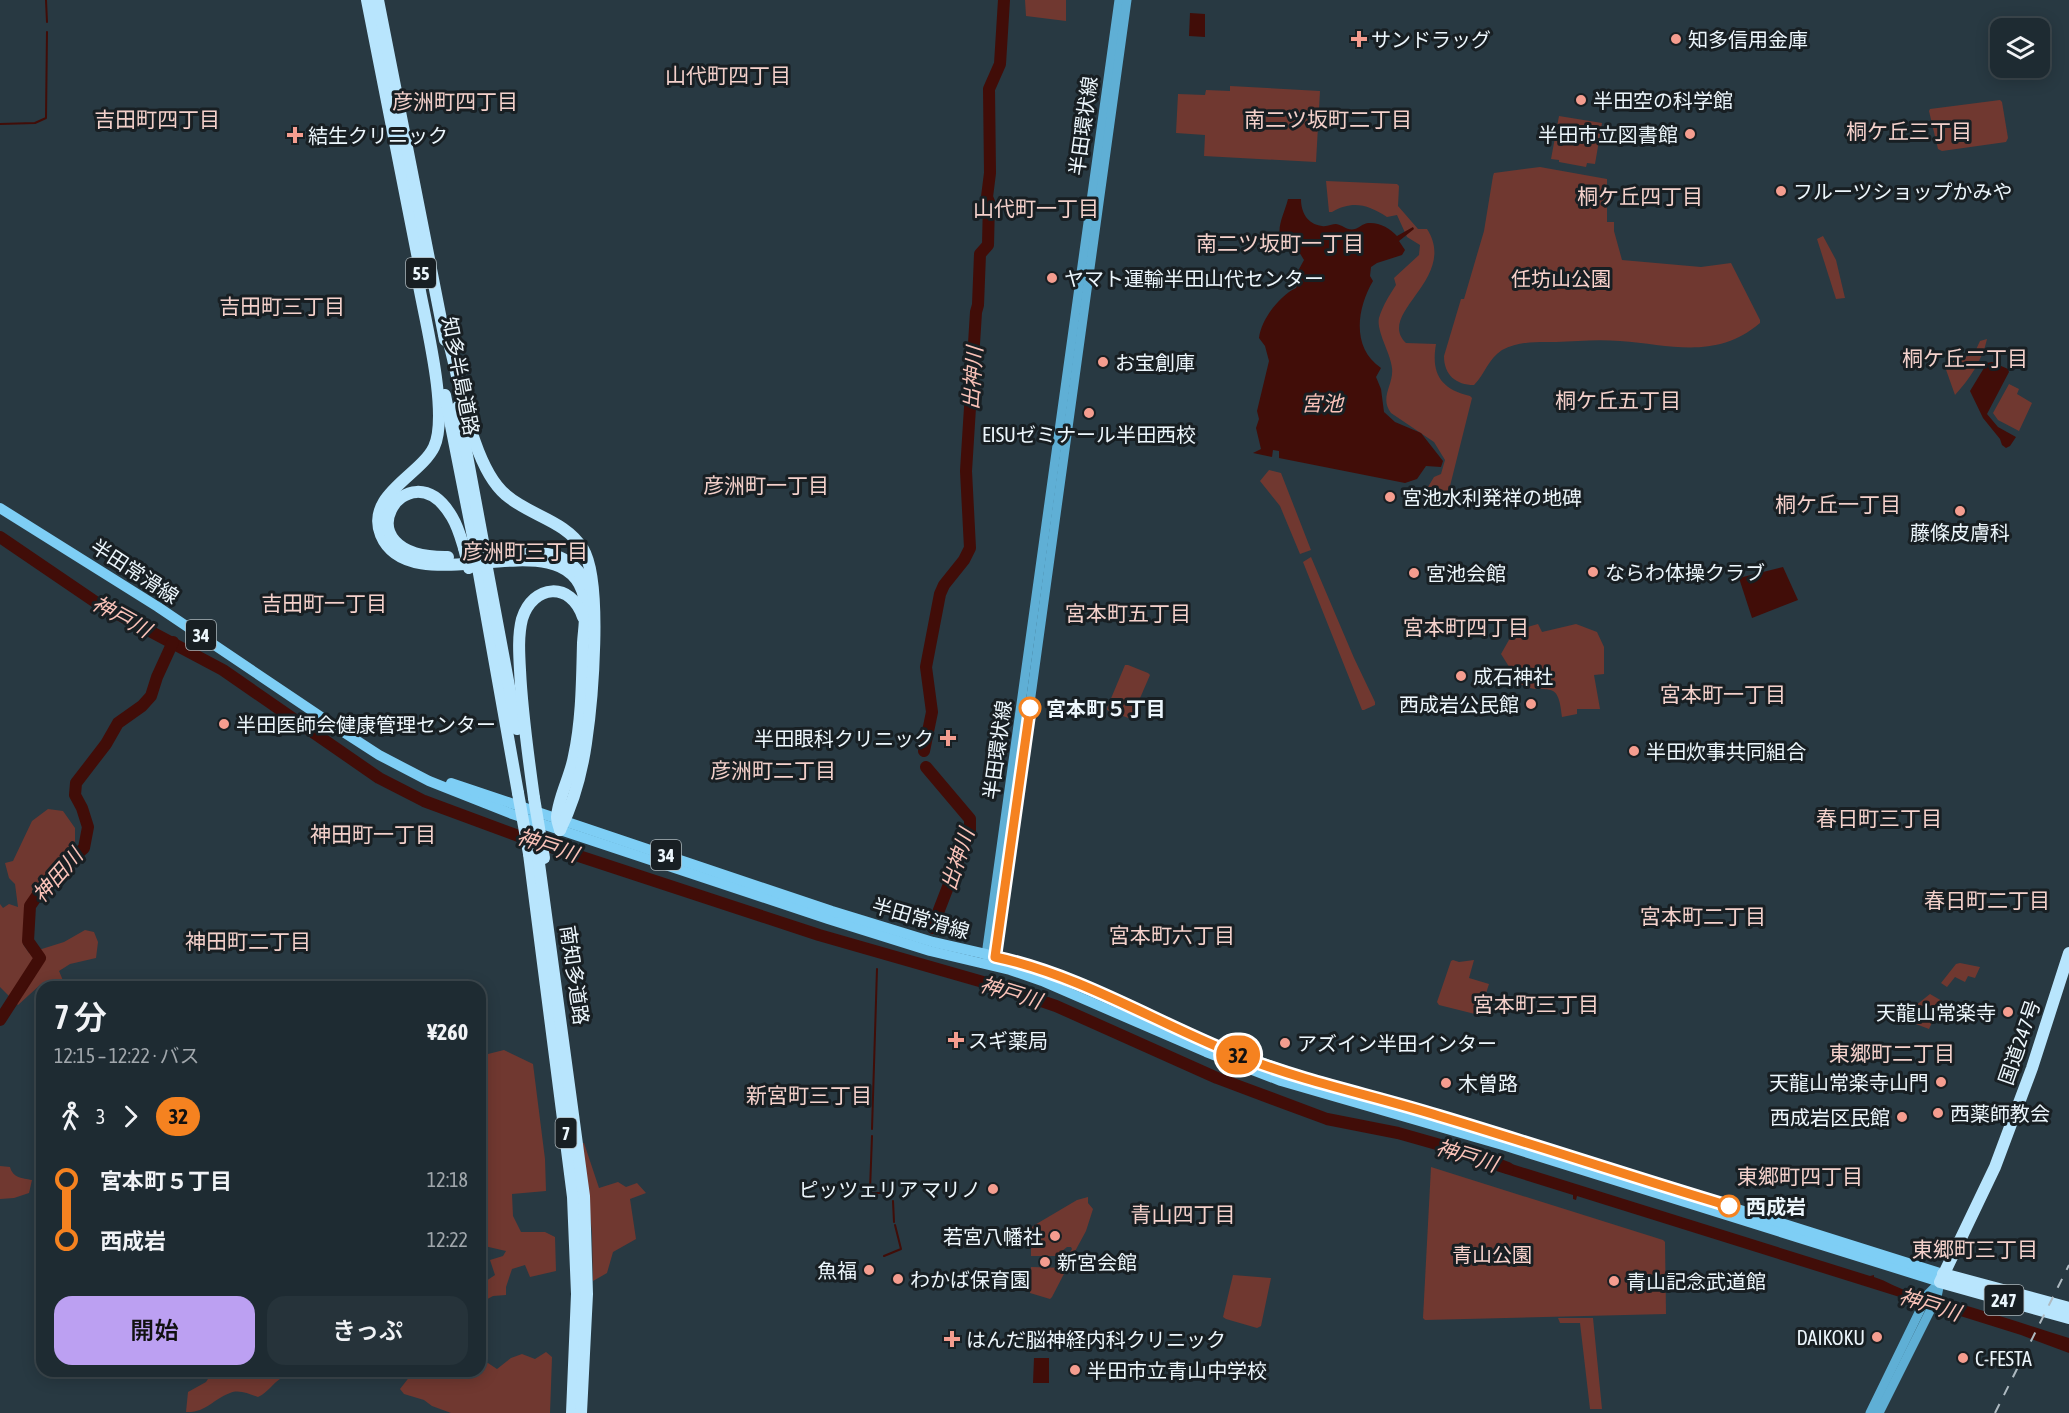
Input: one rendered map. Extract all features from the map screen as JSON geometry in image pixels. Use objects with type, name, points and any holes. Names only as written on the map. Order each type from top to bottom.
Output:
[{"type":"highway","name":"知多半島道路","points":[[367,0],[474,547]]},
{"type":"highway","name":"知多半島道路","points":[[378,0],[444,334],[474,547]]},
{"type":"highway","points":[[422,276],[419,286],[440,407],[438,432],[428,458],[389,494],[381,506],[379,522],[382,537],[397,554],[423,564],[518,560],[555,564],[569,573],[580,587],[584,598],[584,621],[577,742],[561,823]]},
{"type":"highway","points":[[444,334],[448,339],[475,441],[488,474],[507,496],[563,528],[578,542],[591,567],[594,597],[592,670],[586,744],[561,823]]},
{"type":"highway","points":[[478,568],[474,547],[440,502],[421,493],[412,493],[393,503],[388,524],[394,539],[408,550],[435,557],[523,552],[553,554],[572,564],[580,572],[594,597]]},
{"type":"highway","name":"南知多道路","points":[[474,547],[493,647],[527,796]]},
{"type":"highway","name":"南知多道路","points":[[478,568],[527,796],[540,870],[584,1196],[587,1294],[581,1413]]},
{"type":"highway","points":[[527,796],[519,650],[522,621],[526,609],[539,595],[548,591],[558,591],[575,601],[584,621]]},
{"type":"highway","name":"南知多道路","points":[[537,856],[573,1197],[577,1294],[572,1413]]},
{"type":"highway","name":"国道247号","points":[[1942,1278],[1999,1156],[2032,1068],[2069,953]]},
{"type":"highway","name":"247","points":[[1942,1278],[2069,1308]]},
{"type":"highway","name":"247","points":[[1942,1278],[2069,1318]]},
{"type":"main road","name":"半田環状線","points":[[990,959],[1059,418],[1119,0]]},
{"type":"main road","name":"半田環状線","points":[[990,959],[1127,0]]},
{"type":"main road","name":"半田常滑線","points":[[0,508],[158,607],[345,733],[429,781],[512,814],[561,823],[832,911],[990,959],[1010,970],[1062,989],[1206,1052],[1281,1081],[1506,1146],[1942,1278]]},
{"type":"main road","points":[[1879,1413],[1942,1278]]},
{"type":"main road","points":[[1870,1413],[1925,1311]]},
{"type":"green space","points":[[1025,0],[1066,0],[1066,21],[1026,16]]},
{"type":"green space","points":[[1230,86],[1320,91],[1316,162],[1204,156],[1205,135],[1176,133],[1178,94],[1205,95],[1206,90],[1230,91]]},
{"type":"green space","points":[[2000,100],[2008,138],[2006,142],[1942,151],[1938,149],[1930,109]]},
{"type":"green space","points":[[1559,116],[1602,123],[1595,164],[1587,163],[1586,167],[1551,159]]},
{"type":"green space","name":"任坊山公園","points":[[1540,167],[1607,179],[1607,222],[1614,222],[1614,231],[1622,260],[1701,267],[1731,263],[1760,323],[1743,335],[1710,346],[1676,347],[1604,340],[1522,344],[1508,347],[1497,354],[1474,385],[1468,385],[1452,378],[1446,369],[1444,356],[1484,231],[1494,173]]},
{"type":"green space","points":[[1326,181],[1397,184],[1399,186],[1398,206],[1418,229],[1427,229],[1434,247],[1433,264],[1407,307],[1399,332],[1406,343],[1436,344],[1435,363],[1440,378],[1451,389],[1472,398],[1449,490],[1443,493],[1430,491],[1428,487],[1434,477],[1441,474],[1445,460],[1434,442],[1391,413],[1386,402],[1392,368],[1379,318],[1396,285],[1394,278],[1419,255],[1420,245],[1407,237],[1397,215],[1387,217],[1373,209],[1354,205],[1329,212]]},
{"type":"green space","points":[[1823,236],[1836,260],[1845,298],[1836,299],[1817,239]]},
{"type":"green space","points":[[1987,339],[1975,369],[1955,395],[1944,364],[1974,354],[1980,341]]},
{"type":"green space","points":[[2009,384],[2019,389],[2017,394],[2032,403],[2019,431],[1998,420],[1993,413]]},
{"type":"green space","points":[[1269,470],[1281,473],[1311,550],[1300,554],[1280,506],[1260,481]]},
{"type":"green space","points":[[1311,557],[1375,702],[1375,705],[1364,710],[1362,710],[1303,562]]},
{"type":"green space","points":[[1538,624],[1542,632],[1576,624],[1597,632],[1604,647],[1604,674],[1594,675],[1600,709],[1577,709],[1577,714],[1562,717],[1560,704],[1554,691],[1529,688],[1520,684],[1501,654],[1514,631]]},
{"type":"green space","points":[[1125,665],[1150,675],[1131,719],[1107,710]]},
{"type":"green space","points":[[48,809],[63,811],[75,828],[75,847],[46,875],[25,904],[23,944],[29,953],[64,942],[85,930],[94,932],[98,942],[96,958],[70,964],[59,971],[63,981],[36,981],[36,989],[18,1005],[0,987],[0,904],[3,908],[9,904],[18,907],[15,884],[9,878],[5,863],[13,861],[32,821]]},
{"type":"green space","points":[[1453,960],[1459,962],[1474,960],[1469,978],[1489,984],[1479,1015],[1439,1005],[1437,1002]]},
{"type":"green space","points":[[1956,964],[1980,967],[1975,978],[1968,976],[1965,982],[1955,977],[1947,987],[1941,983]]},
{"type":"green space","points":[[1930,994],[1942,1001],[1929,1029],[1900,1018]]},
{"type":"green space","points":[[504,1050],[533,1064],[545,1159],[546,1191],[512,1194],[513,1216],[521,1232],[545,1232],[555,1237],[556,1271],[530,1277],[525,1265],[512,1269],[506,1295],[493,1296],[486,1300],[486,1281],[495,1275],[490,1260],[503,1256],[506,1251],[486,1246],[486,1054]]},
{"type":"green space","points":[[581,1143],[584,1143],[599,1188],[618,1182],[626,1187],[637,1183],[646,1193],[630,1199],[636,1239],[613,1252],[607,1273],[593,1281],[592,1232]]},
{"type":"green space","points":[[0,1166],[10,1167],[11,1171],[21,1178],[32,1180],[29,1193],[14,1198],[0,1199]]},
{"type":"green space","name":"青山公園","points":[[1431,1167],[1663,1240],[1665,1242],[1666,1314],[1425,1320],[1423,1318]]},
{"type":"green space","points":[[1088,1197],[1088,1203],[1093,1209],[1086,1231],[1067,1266],[1061,1266],[1072,1249],[1071,1247],[1067,1247],[1056,1256],[1031,1256],[1033,1226],[1077,1200]]},
{"type":"green space","points":[[1031,1267],[1067,1268],[1050,1299],[1030,1293]]},
{"type":"green space","points":[[1233,1275],[1271,1278],[1261,1326],[1257,1328],[1223,1317]]},
{"type":"green space","points":[[1558,1318],[1593,1318],[1602,1409],[1590,1409],[1580,1323],[1560,1323]]},
{"type":"green space","points":[[546,1352],[552,1357],[550,1413],[451,1413],[432,1406],[424,1400],[404,1394],[400,1389],[409,1377],[486,1377],[486,1363],[497,1369],[511,1358],[522,1354],[535,1359]]},
{"type":"green space","points":[[209,1377],[283,1377],[258,1397],[244,1392],[233,1392],[204,1408],[186,1412],[188,1392],[206,1382]]},
{"type":"water","points":[[1190,13],[1205,14],[1205,37],[1189,36]]},
{"type":"water","name":"宮池","points":[[1288,199],[1301,199],[1306,217],[1317,225],[1336,224],[1352,229],[1376,223],[1388,228],[1397,236],[1413,227],[1414,229],[1399,241],[1405,250],[1402,255],[1371,267],[1370,276],[1373,281],[1363,303],[1361,339],[1371,360],[1381,368],[1376,377],[1381,389],[1384,412],[1395,422],[1421,433],[1443,461],[1441,467],[1426,466],[1417,479],[1405,483],[1279,458],[1279,451],[1273,450],[1272,457],[1253,453],[1261,449],[1256,428],[1259,419],[1257,411],[1269,361],[1265,346],[1259,338],[1260,331],[1267,316],[1277,303],[1296,288],[1299,281],[1298,271],[1304,260],[1296,247],[1282,240],[1280,234],[1281,221]]},
{"type":"water","points":[[1992,362],[2008,369],[2009,372],[1987,414],[1998,427],[2016,437],[2006,448],[1983,418],[1970,391],[1987,363]]},
{"type":"water","points":[[1783,567],[1798,600],[1752,618],[1739,578]]},
{"type":"water","points":[[1496,1159],[1870,1276],[1874,1275],[1907,1291],[1971,1307],[2069,1338],[2069,1353],[2021,1335],[1577,1196],[1576,1200],[1573,1199],[1573,1195],[1493,1170]]},
{"type":"water","points":[[1034,1358],[1049,1358],[1049,1383],[1033,1383]]},
{"type":"waterway","points":[[46,0],[47,22]]},
{"type":"waterway","name":"出神川","points":[[924,751],[932,712],[926,667],[940,594],[970,548],[966,471],[980,254],[988,245],[989,89],[1000,64],[1004,0]]},
{"type":"waterway","points":[[0,124],[35,123],[46,118],[47,32]]},
{"type":"waterway","name":"神戸川","points":[[0,537],[97,603],[223,670],[379,778],[424,801],[524,838],[819,935],[997,986],[1056,1006],[1217,1078],[1327,1119],[1398,1133],[1472,1154],[1508,1168]]},
{"type":"waterway","name":"神田川","points":[[0,1020],[40,958],[28,941],[30,906],[48,880],[84,848],[88,827],[75,795],[76,783],[106,744],[118,723],[142,706],[151,696],[173,642]]},
{"type":"waterway","name":"出神川","points":[[926,767],[970,819],[970,830],[933,928]]},
{"type":"waterway","points":[[872,1129],[877,969]]},
{"type":"waterway","points":[[872,1136],[870,1190],[872,1193],[892,1193],[893,1196]]},
{"type":"waterway","points":[[893,1201],[894,1222]]},
{"type":"waterway","points":[[884,1256],[901,1249],[895,1225]]},
{"type":"railway","points":[[1995,1413],[2069,1265]]},
{"type":"bus line","name":"32","points":[[1030,708],[995,957],[1012,960],[1075,983],[1247,1059],[1282,1071],[1333,1088],[1493,1132],[1729,1206]]},
{"type":"place","name":"サンドラッグ","points":[[1359,39]]},
{"type":"place","name":"知多信用金庫","points":[[1676,39]]},
{"type":"place","name":"半田空の科学館","points":[[1581,100]]},
{"type":"place","name":"半田市立図書館","points":[[1690,134]]},
{"type":"place","name":"結生クリニック","points":[[295,135]]},
{"type":"place","name":"フルーツショップかみや","points":[[1781,191]]},
{"type":"place","name":"ヤマト運輸半田山代センター","points":[[1052,278]]},
{"type":"place","name":"お宝創庫","points":[[1103,362]]},
{"type":"place","name":"EISUゼミナール半田西校","points":[[1089,413]]},
{"type":"place","name":"宮池水利発祥の地碑","points":[[1390,497]]},
{"type":"place","name":"藤條皮膚科","points":[[1960,511]]},
{"type":"place","name":"ならわ体操クラブ","points":[[1593,572]]},
{"type":"place","name":"宮池会館","points":[[1414,573]]},
{"type":"place","name":"成石神社","points":[[1461,676]]},
{"type":"place","name":"西成岩公民館","points":[[1531,704]]},
{"type":"place","name":"宮本町５丁目","points":[[1030,708]]},
{"type":"place","name":"半田医師会健康管理センター","points":[[224,724]]},
{"type":"place","name":"半田眼科クリニック","points":[[948,738]]},
{"type":"place","name":"半田炊事共同組合","points":[[1634,751]]},
{"type":"place","name":"天龍山常楽寺","points":[[2008,1012]]},
{"type":"place","name":"スギ薬局","points":[[956,1040]]},
{"type":"place","name":"アズイン半田インター","points":[[1285,1043]]},
{"type":"place","name":"天龍山常楽寺山門","points":[[1941,1082]]},
{"type":"place","name":"木曽路","points":[[1446,1083]]},
{"type":"place","name":"西薬師教会","points":[[1938,1113]]},
{"type":"place","name":"西成岩区民館","points":[[1902,1117]]},
{"type":"place","name":"ピッツェリア マリノ","points":[[993,1189]]},
{"type":"place","name":"西成岩","points":[[1729,1206]]},
{"type":"place","name":"若宮八幡社","points":[[1055,1236]]},
{"type":"place","name":"新宮会館","points":[[1045,1262]]},
{"type":"place","name":"魚福","points":[[869,1270]]},
{"type":"place","name":"わかば保育園","points":[[898,1279]]},
{"type":"place","name":"青山記念武道館","points":[[1614,1281]]},
{"type":"place","name":"DAIKOKU","points":[[1877,1337]]},
{"type":"place","name":"はんだ脳神経内科クリニック","points":[[952,1339]]},
{"type":"place","name":"C-FESTA","points":[[1963,1358]]},
{"type":"place","name":"半田市立青山中学校","points":[[1075,1370]]},
{"type":"district","name":"山代町四丁目","points":[[728,75]]},
{"type":"district","name":"彦洲町四丁目","points":[[455,101]]},
{"type":"district","name":"吉田町四丁目","points":[[157,119]]},
{"type":"district","name":"南二ツ坂町二丁目","points":[[1328,119]]},
{"type":"district","name":"桐ケ丘三丁目","points":[[1909,131]]},
{"type":"district","name":"桐ケ丘四丁目","points":[[1640,196]]},
{"type":"district","name":"山代町一丁目","points":[[1036,208]]},
{"type":"district","name":"南二ツ坂町一丁目","points":[[1280,243]]},
{"type":"district","name":"吉田町三丁目","points":[[282,306]]},
{"type":"district","name":"桐ケ丘二丁目","points":[[1965,358]]},
{"type":"district","name":"桐ケ丘五丁目","points":[[1618,400]]},
{"type":"district","name":"彦洲町一丁目","points":[[766,485]]},
{"type":"district","name":"桐ケ丘一丁目","points":[[1838,504]]},
{"type":"district","name":"彦洲町三丁目","points":[[525,551]]},
{"type":"district","name":"吉田町一丁目","points":[[324,603]]},
{"type":"district","name":"宮本町五丁目","points":[[1128,613]]},
{"type":"district","name":"宮本町四丁目","points":[[1466,627]]},
{"type":"district","name":"宮本町一丁目","points":[[1723,694]]},
{"type":"district","name":"彦洲町二丁目","points":[[773,770]]},
{"type":"district","name":"春日町三丁目","points":[[1879,818]]},
{"type":"district","name":"神田町一丁目","points":[[373,834]]},
{"type":"district","name":"春日町二丁目","points":[[1987,900]]},
{"type":"district","name":"宮本町二丁目","points":[[1703,916]]},
{"type":"district","name":"宮本町六丁目","points":[[1172,935]]},
{"type":"district","name":"神田町二丁目","points":[[248,941]]},
{"type":"district","name":"宮本町三丁目","points":[[1536,1004]]},
{"type":"district","name":"東郷町二丁目","points":[[1892,1053]]},
{"type":"district","name":"新宮町三丁目","points":[[809,1095]]},
{"type":"district","name":"東郷町四丁目","points":[[1800,1176]]},
{"type":"district","name":"青山四丁目","points":[[1183,1214]]},
{"type":"district","name":"東郷町三丁目","points":[[1975,1249]]}]
